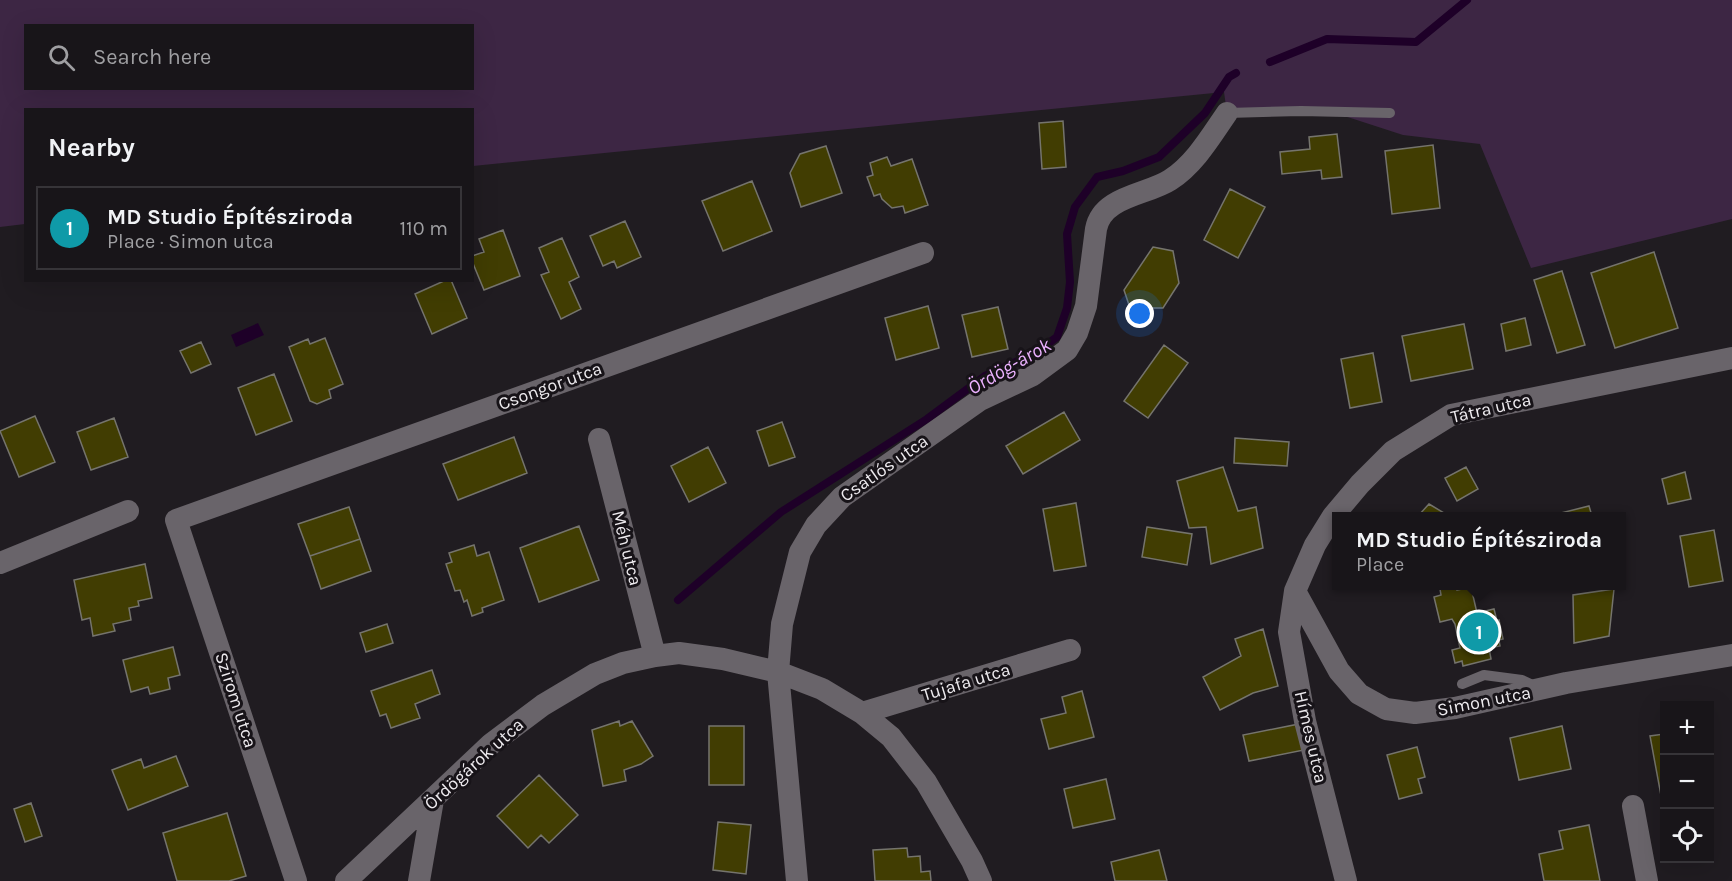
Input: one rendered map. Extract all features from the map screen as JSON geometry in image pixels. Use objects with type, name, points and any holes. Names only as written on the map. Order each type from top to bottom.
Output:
[{"type":"street","name":"Csatlós utca","points":[[797,881],[778,672],[780,636],[800,552],[812,531],[842,497],[980,400],[1033,375],[1067,350],[1077,333],[1086,306],[1096,229],[1100,216],[1117,202],[1169,181],[1182,172],[1227,113]]},
{"type":"street","name":"Csongor utca","points":[[176,520],[923,253]]},
{"type":"street","name":"Tátra utca","points":[[1336,512],[1393,451],[1451,415],[1732,358]]},
{"type":"street","name":"Méh utca","points":[[599,440],[655,656]]},
{"type":"street","points":[[0,563],[128,511]]},
{"type":"street","name":"Tátra utca","points":[[1294,591],[1315,545],[1332,518]]},
{"type":"street","name":"Szirom utca","points":[[176,520],[296,881]]},
{"type":"street","name":"Simon utca","points":[[1294,591],[1339,671],[1359,694],[1386,709],[1415,713],[1455,708],[1577,681],[1732,655]]},
{"type":"street","name":"Hímes utca","points":[[1294,591],[1289,632],[1305,722],[1346,881]]},
{"type":"street","name":"Tujafa utca","points":[[862,713],[1070,650]]},
{"type":"street","name":"Ördögárok utca","points":[[346,881],[491,744],[543,705],[595,674],[623,663],[679,653],[723,659],[778,672],[822,689],[862,713],[891,737],[926,782],[981,881]]},
{"type":"street","points":[[419,881],[433,800]]},
{"type":"street","points":[[1633,806],[1647,881]]},
{"type":"lane","points":[[1227,113],[1301,111],[1390,113]]},
{"type":"lane","points":[[1462,684],[1484,675],[1522,680],[1542,689]]},
{"type":"shaded area","points":[[0,0],[1732,0],[1732,219],[1531,268],[1480,144],[1403,135],[1326,110],[1227,113],[1224,92],[474,166],[474,108],[24,108],[24,224],[0,227]]},
{"type":"shaded area","points":[[258,323],[264,335],[236,347],[231,335]]},
{"type":"building","points":[[1063,121],[1066,167],[1042,169],[1039,123]]},
{"type":"building","points":[[1337,134],[1342,177],[1322,179],[1321,170],[1282,174],[1280,152],[1310,149],[1309,137]]},
{"type":"building","points":[[1433,145],[1440,208],[1392,214],[1385,151]]},
{"type":"building","points":[[826,146],[842,193],[801,207],[790,173],[800,154]]},
{"type":"building","points":[[887,157],[891,166],[912,159],[928,205],[905,213],[903,206],[892,208],[880,194],[874,196],[867,177],[873,175],[870,163]]},
{"type":"building","points":[[752,181],[772,231],[723,251],[702,201]]},
{"type":"building","points":[[1230,189],[1265,207],[1238,258],[1204,240]]},
{"type":"building","points":[[625,221],[641,257],[617,268],[614,261],[603,266],[590,236]]},
{"type":"building","points":[[503,230],[520,276],[484,290],[474,266],[474,255],[484,252],[479,239]]},
{"type":"building","points":[[562,238],[579,277],[569,282],[581,309],[561,319],[541,275],[549,272],[539,248]]},
{"type":"building","points":[[1153,247],[1173,251],[1179,283],[1163,308],[1130,308],[1124,290]]},
{"type":"building","points":[[1654,252],[1678,328],[1615,348],[1591,273]]},
{"type":"building","points":[[1562,271],[1585,345],[1557,353],[1534,280]]},
{"type":"building","points":[[442,282],[452,282],[467,318],[432,334],[415,294]]},
{"type":"building","points":[[928,306],[939,348],[896,360],[885,318]]},
{"type":"building","points":[[998,307],[1008,349],[972,357],[962,315]]},
{"type":"building","points":[[1525,318],[1531,345],[1506,351],[1501,324]]},
{"type":"building","points":[[1464,324],[1473,369],[1411,381],[1402,336]]},
{"type":"building","points":[[325,338],[343,384],[329,390],[331,398],[317,404],[310,401],[289,347],[308,339],[310,344]]},
{"type":"building","points":[[201,342],[211,364],[191,373],[180,351]]},
{"type":"building","points":[[1164,345],[1188,363],[1148,418],[1124,401]]},
{"type":"building","points":[[1373,353],[1382,402],[1350,408],[1341,359]]},
{"type":"building","points":[[274,374],[292,421],[256,435],[238,388]]},
{"type":"building","points":[[1064,412],[1080,440],[1023,474],[1006,446]]},
{"type":"building","points":[[35,416],[55,462],[19,477],[0,431]]},
{"type":"building","points":[[114,418],[128,457],[91,470],[77,432]]},
{"type":"building","points":[[782,422],[795,457],[769,466],[757,431]]},
{"type":"building","points":[[514,437],[527,473],[458,500],[443,464]]},
{"type":"building","points":[[1235,438],[1289,442],[1287,466],[1234,463]]},
{"type":"building","points":[[708,447],[726,483],[689,502],[671,466]]},
{"type":"building","points":[[1223,467],[1238,511],[1256,507],[1263,548],[1211,564],[1206,527],[1189,528],[1177,481]]},
{"type":"building","points":[[1466,467],[1478,489],[1457,501],[1445,478]]},
{"type":"building","points":[[1685,472],[1691,499],[1668,504],[1662,479]]},
{"type":"building","points":[[1076,503],[1086,566],[1054,571],[1043,509]]},
{"type":"building","points":[[1429,504],[1442,512],[1422,512]]},
{"type":"building","points":[[1589,506],[1591,512],[1565,512]]},
{"type":"building","points":[[349,507],[360,539],[310,556],[298,524]]},
{"type":"building","points":[[579,526],[599,580],[539,602],[520,548]]},
{"type":"building","points":[[1147,527],[1192,534],[1187,565],[1142,557]]},
{"type":"building","points":[[1714,530],[1723,581],[1689,587],[1680,536]]},
{"type":"building","points":[[360,539],[371,571],[321,589],[310,556]]},
{"type":"building","points":[[474,545],[477,556],[489,552],[504,600],[482,608],[483,612],[472,616],[467,600],[464,602],[460,590],[455,591],[446,564],[452,562],[449,553]]},
{"type":"building","points":[[145,564],[152,598],[138,601],[139,606],[129,608],[131,620],[113,624],[115,631],[93,636],[90,618],[82,620],[74,580]]},
{"type":"building","points":[[1440,590],[1472,590],[1477,613],[1494,609],[1503,639],[1499,640],[1500,646],[1489,648],[1491,659],[1463,666],[1462,661],[1455,663],[1452,650],[1460,648],[1452,619],[1440,622],[1434,597],[1441,595]]},
{"type":"building","points":[[1614,590],[1609,636],[1574,643],[1573,595]]},
{"type":"building","points":[[387,624],[393,643],[366,652],[360,633]]},
{"type":"building","points":[[1263,629],[1278,686],[1253,693],[1220,710],[1203,677],[1241,656],[1235,639]]},
{"type":"building","points":[[173,647],[180,675],[168,678],[170,689],[150,694],[148,687],[131,692],[123,660]]},
{"type":"building","points":[[432,670],[440,694],[415,704],[420,718],[391,728],[386,714],[380,716],[371,691]]},
{"type":"building","points":[[1082,691],[1094,737],[1049,749],[1041,719],[1066,713],[1062,697]]},
{"type":"building","points":[[619,721],[620,726],[632,721],[653,756],[641,764],[624,770],[626,781],[603,786],[592,730]]},
{"type":"building","points":[[1299,724],[1304,750],[1249,761],[1243,735]]},
{"type":"building","points":[[709,726],[744,726],[744,785],[709,785]]},
{"type":"building","points":[[1562,726],[1571,769],[1519,780],[1510,738]]},
{"type":"building","points":[[1660,735],[1660,790],[1650,736]]},
{"type":"building","points":[[1417,747],[1425,777],[1418,779],[1422,793],[1399,799],[1387,755]]},
{"type":"building","points":[[176,756],[188,786],[128,810],[112,770],[141,759],[144,768]]},
{"type":"building","points":[[539,775],[578,815],[549,843],[541,835],[528,848],[497,816]]},
{"type":"building","points":[[1106,779],[1115,819],[1073,828],[1064,789]]},
{"type":"building","points":[[31,803],[42,836],[25,842],[14,809]]},
{"type":"building","points":[[227,813],[246,876],[229,881],[177,881],[163,833]]},
{"type":"building","points":[[718,822],[751,825],[746,874],[713,870]]},
{"type":"building","points":[[1589,825],[1600,881],[1544,881],[1539,854],[1563,849],[1559,831]]},
{"type":"building","points":[[907,848],[908,857],[920,856],[921,872],[930,871],[931,881],[875,881],[873,850]]},
{"type":"building","points":[[1159,850],[1167,881],[1115,881],[1111,862]]},
{"type":"waterway","name":"Ördög-árok","points":[[1270,62],[1327,39],[1416,42],[1467,0]]},
{"type":"waterway","name":"Ördög-árok","points":[[678,600],[781,512],[927,419],[985,376],[1035,353],[1057,337],[1067,308],[1070,282],[1067,234],[1075,207],[1097,177],[1123,171],[1159,157],[1205,113],[1229,77],[1236,73]]},
{"type":"place","name":"MD Studio Építésziroda","points":[[1479,632]]}]
